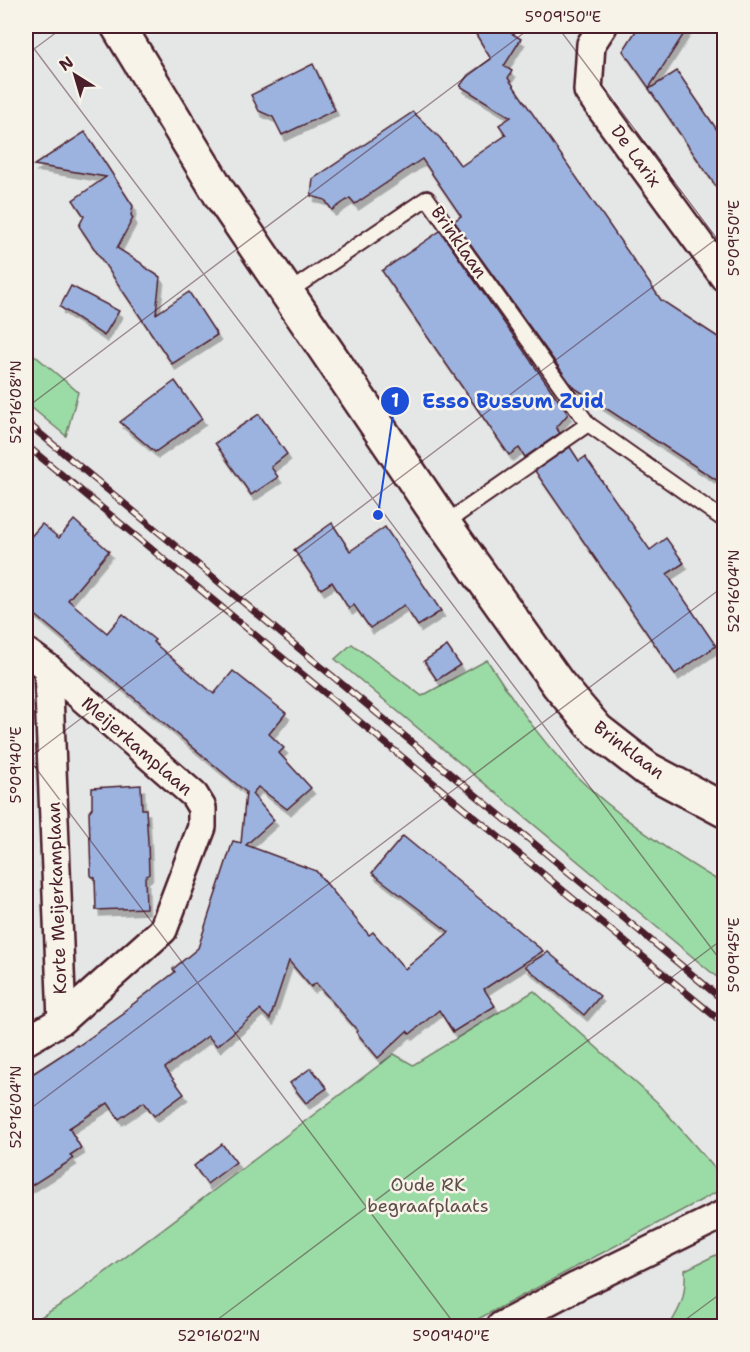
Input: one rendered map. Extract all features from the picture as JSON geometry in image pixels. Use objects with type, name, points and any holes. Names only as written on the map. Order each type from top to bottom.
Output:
[{"type":"main road","name":"Brinklaan","points":[[118,26],[220,194],[444,524],[558,684],[597,730],[647,768],[724,810]]},
{"type":"street","name":"De Larix","points":[[603,26],[591,44],[588,92],[724,278]]},
{"type":"street","name":"Meijerkamplaan","points":[[26,652],[194,795],[202,808],[202,827],[163,930],[62,1020],[26,1041]]},
{"type":"street","name":"Korte Meijerkamplaan","points":[[48,669],[62,1020]]},
{"type":"street","points":[[501,1326],[724,1214]]},
{"type":"lane","name":"Brinklaan","points":[[287,293],[427,198],[588,424],[724,520]]},
{"type":"lane","points":[[444,524],[588,424]]},
{"type":"green space","points":[[26,348],[78,392],[66,436],[26,403]]},
{"type":"green space","points":[[352,644],[422,696],[487,660],[536,731],[570,770],[605,802],[644,832],[724,884],[724,983],[335,659]]},
{"type":"green space","name":"Oude RK begraafplaats","points":[[534,991],[657,1102],[724,1179],[724,1188],[465,1326],[26,1326],[70,1299],[394,1054],[413,1065]]},
{"type":"green space","points":[[724,1251],[724,1326],[669,1326],[682,1300],[685,1270]]},
{"type":"building","points":[[471,26],[500,26],[521,39],[504,66],[512,71],[508,78],[661,300],[724,341],[724,485],[573,387],[454,221],[461,216],[422,159],[355,204],[350,198],[332,210],[325,200],[311,196],[313,179],[413,112],[440,138],[461,166],[506,135],[499,125],[511,117],[460,86],[468,75],[491,59]]},
{"type":"building","points":[[639,26],[689,26],[649,88],[623,51]]},
{"type":"building","points":[[313,64],[335,110],[282,135],[273,117],[259,111],[251,95]]},
{"type":"building","points":[[677,71],[724,140],[724,198],[649,89]]},
{"type":"building","points":[[85,132],[133,206],[131,215],[133,218],[117,248],[160,277],[156,314],[189,292],[217,335],[172,364],[79,226],[84,216],[73,200],[106,177],[34,165]]},
{"type":"building","points":[[440,231],[568,414],[556,428],[560,433],[525,457],[519,448],[509,455],[382,271]]},
{"type":"building","points":[[71,286],[119,311],[104,336],[60,307]]},
{"type":"building","points":[[175,381],[202,419],[155,452],[120,422]]},
{"type":"building","points":[[259,414],[287,454],[271,467],[278,477],[251,495],[215,443]]},
{"type":"building","points":[[570,447],[579,461],[585,457],[650,550],[666,538],[684,563],[667,574],[716,646],[675,674],[535,471]]},
{"type":"building","points":[[74,520],[109,551],[68,600],[107,633],[123,614],[214,694],[233,671],[286,713],[269,734],[284,748],[279,753],[311,788],[287,809],[258,787],[252,794],[274,820],[246,845],[316,871],[369,935],[373,932],[405,969],[449,932],[372,873],[403,836],[543,951],[484,989],[495,1006],[453,1032],[439,1010],[410,1034],[407,1031],[378,1058],[316,983],[311,987],[289,961],[270,1019],[260,1010],[217,1046],[208,1036],[165,1068],[184,1094],[154,1116],[144,1102],[119,1119],[108,1103],[69,1128],[81,1148],[70,1155],[73,1159],[26,1189],[26,1078],[125,1013],[124,1011],[175,972],[173,969],[198,948],[233,841],[241,843],[246,792],[26,607],[26,542],[42,524],[59,538]]},
{"type":"building","points":[[332,523],[350,551],[385,527],[441,611],[418,626],[404,605],[370,628],[354,605],[349,609],[332,582],[321,589],[294,550]]},
{"type":"building","points":[[447,646],[460,665],[437,680],[424,661]]},
{"type":"building","points":[[141,785],[142,809],[146,809],[148,842],[149,874],[145,877],[146,908],[96,910],[95,878],[91,876],[89,812],[92,808],[92,788]]},
{"type":"building","points":[[548,952],[600,996],[584,1015],[525,966]]},
{"type":"building","points":[[311,1068],[327,1088],[306,1103],[290,1083]]},
{"type":"building","points":[[222,1144],[236,1162],[207,1184],[194,1166]]},
{"type":"railway","points":[[26,422],[724,1001]]},
{"type":"railway","points":[[26,445],[724,1024]]},
{"type":"place","name":"Esso Bussum Zuid","points":[[378,515]]}]
